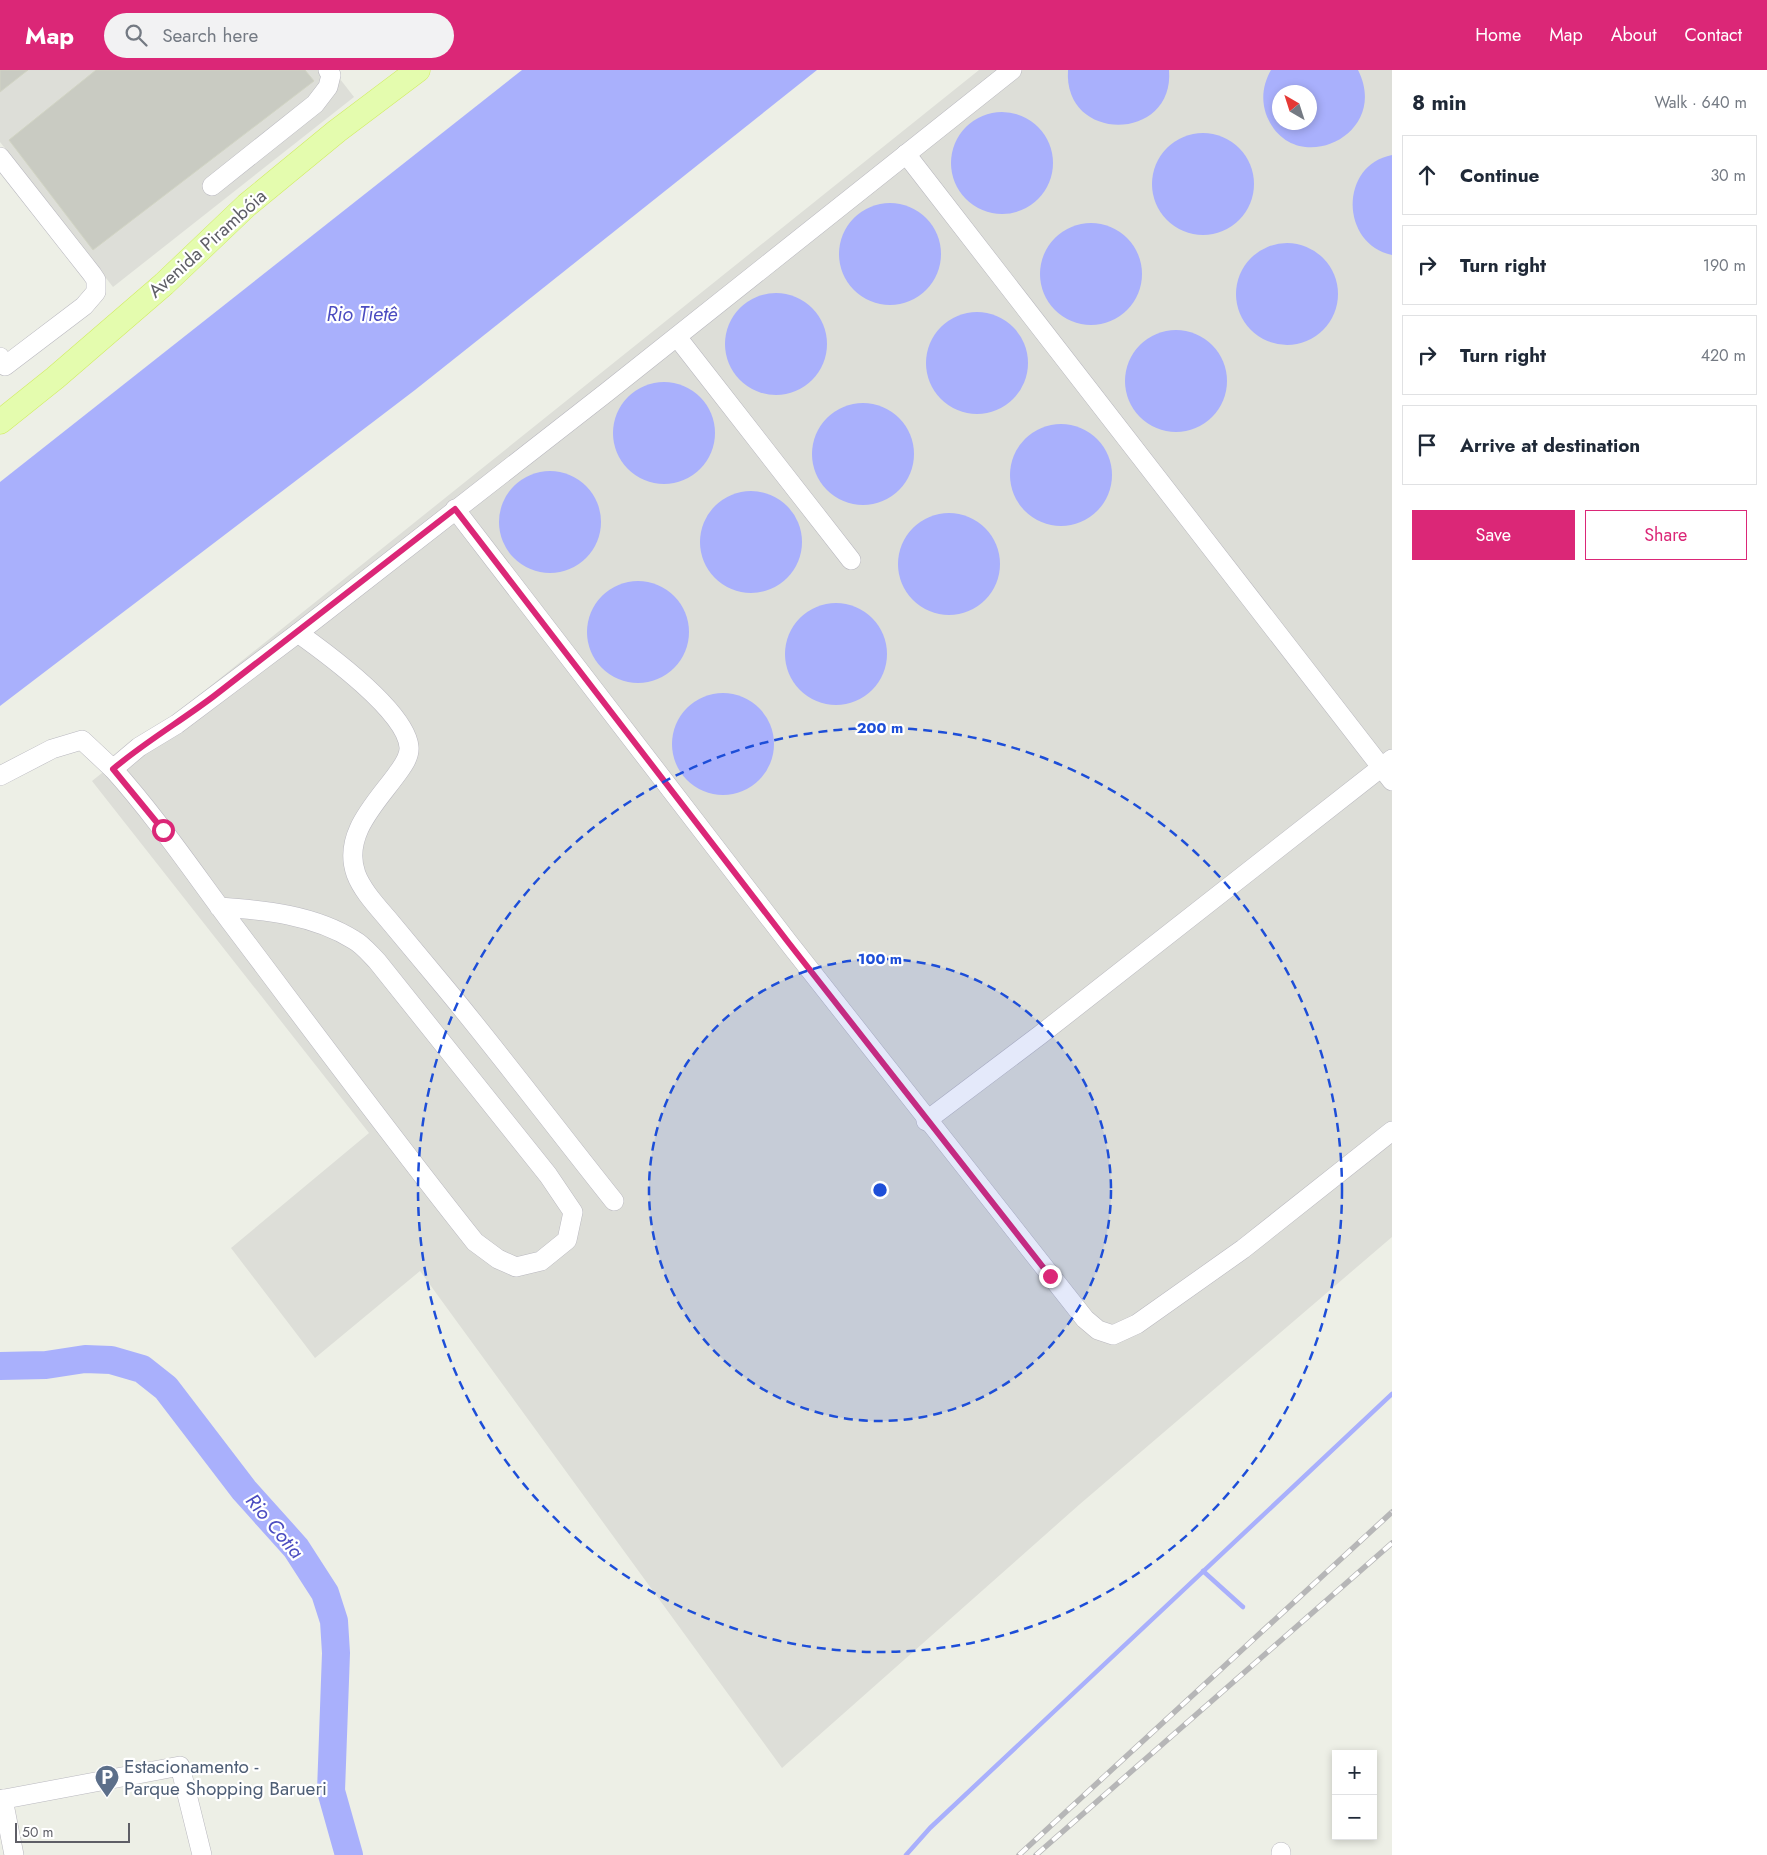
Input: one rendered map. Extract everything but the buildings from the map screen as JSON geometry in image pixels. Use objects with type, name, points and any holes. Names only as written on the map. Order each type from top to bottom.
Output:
[{"type":"main road","name":"Avenida Pirambóia","points":[[0,422],[56,378],[164,284],[247,205],[336,131],[418,70]]},
{"type":"street","points":[[212,186],[315,104],[328,87],[331,75],[328,70]]},
{"type":"street","points":[[113,769],[139,747],[177,724],[298,633],[677,337],[1012,70]]},
{"type":"street","points":[[906,154],[1388,769],[926,1120]]},
{"type":"street","points":[[0,157],[96,280],[96,292],[84,306],[6,366],[0,357]]},
{"type":"street","points":[[677,337],[851,560]]},
{"type":"street","points":[[455,509],[926,1120],[1084,1319],[1098,1330],[1112,1335],[1137,1324],[1243,1249],[1392,1132]]},
{"type":"street","points":[[298,633],[334,659],[373,694],[394,717],[405,735],[410,748],[404,764],[370,808],[354,838],[353,856],[356,874],[372,900],[614,1201]]},
{"type":"street","points":[[0,776],[52,749],[82,740],[113,769],[163,830],[219,907],[475,1242],[498,1260],[516,1267],[541,1261],[567,1240],[572,1212],[548,1175],[377,961],[355,940],[298,918],[266,910],[219,907]]},
{"type":"street","points":[[14,1855],[2,1800],[180,1766],[202,1855]]},
{"type":"shaded area","points":[[0,70],[333,70],[354,97],[113,287],[0,142]]},
{"type":"shaded area","points":[[979,70],[1392,70],[1392,1237],[1080,1504],[782,1768],[420,1271],[315,1358],[231,1248],[369,1133],[92,781]]},
{"type":"water","name":"Rio Tietê","points":[[522,70],[817,70],[415,390],[0,706],[0,482]]},
{"type":"water","points":[[1068,70],[1169,70],[1166,94],[1155,111],[1138,121],[1119,125],[1099,122],[1083,111],[1071,94]]},
{"type":"water","points":[[1271,70],[1358,70],[1365,94],[1361,115],[1350,131],[1334,142],[1315,147],[1296,145],[1279,134],[1276,130],[1317,130],[1317,85],[1272,85],[1272,123],[1264,108],[1265,86]]},
{"type":"water","points":[[1002,112],[1022,116],[1038,127],[1049,143],[1053,163],[1049,183],[1038,199],[1022,210],[1002,214],[982,210],[966,199],[955,183],[951,163],[955,143],[966,127],[982,116]]},
{"type":"water","points":[[1203,133],[1222,137],[1239,148],[1250,165],[1254,184],[1250,203],[1239,220],[1222,231],[1203,235],[1184,231],[1167,220],[1156,203],[1152,184],[1156,165],[1167,148],[1184,137]]},
{"type":"water","points":[[1392,155],[1392,255],[1375,248],[1363,236],[1355,221],[1353,205],[1355,188],[1362,173],[1375,162]]},
{"type":"water","points":[[890,203],[909,207],[926,218],[937,235],[941,254],[937,273],[926,290],[909,301],[890,305],[871,301],[854,290],[843,273],[839,254],[843,235],[854,218],[871,207]]},
{"type":"water","points":[[1091,223],[1110,227],[1127,238],[1138,255],[1142,274],[1138,293],[1127,310],[1110,321],[1091,325],[1072,321],[1055,310],[1044,293],[1040,274],[1044,255],[1055,238],[1072,227]]},
{"type":"water","points":[[1287,243],[1307,247],[1323,258],[1334,274],[1338,294],[1334,314],[1323,330],[1307,341],[1287,345],[1267,341],[1251,330],[1240,314],[1236,294],[1240,274],[1251,258],[1267,247]]},
{"type":"water","points":[[776,293],[795,297],[812,308],[823,325],[827,344],[823,363],[812,380],[795,391],[776,395],[757,391],[740,380],[729,363],[725,344],[729,325],[740,308],[757,297]]},
{"type":"water","points":[[977,312],[996,316],[1013,327],[1024,344],[1028,363],[1024,382],[1013,399],[996,410],[977,414],[958,410],[941,399],[930,382],[926,363],[930,344],[941,327],[958,316]]},
{"type":"water","points":[[1176,330],[1196,334],[1212,345],[1223,361],[1227,381],[1223,401],[1212,417],[1196,428],[1176,432],[1156,428],[1140,417],[1129,401],[1125,381],[1129,361],[1140,345],[1156,334]]},
{"type":"water","points":[[664,382],[683,386],[700,397],[711,414],[715,433],[711,452],[700,469],[683,480],[664,484],[645,480],[628,469],[617,452],[613,433],[617,414],[628,397],[645,386]]},
{"type":"water","points":[[863,403],[882,407],[899,418],[910,435],[914,454],[910,473],[899,490],[882,501],[863,505],[844,501],[827,490],[816,473],[812,454],[816,435],[827,418],[844,407]]},
{"type":"water","points":[[1061,424],[1080,428],[1097,439],[1108,456],[1112,475],[1108,494],[1097,511],[1080,522],[1061,526],[1042,522],[1025,511],[1014,494],[1010,475],[1014,456],[1025,439],[1042,428]]},
{"type":"water","points":[[550,471],[569,475],[586,486],[597,503],[601,522],[597,541],[586,558],[569,569],[550,573],[531,569],[514,558],[503,541],[499,522],[503,503],[514,486],[531,475]]},
{"type":"water","points":[[751,491],[770,495],[787,506],[798,523],[802,542],[798,561],[787,578],[770,589],[751,593],[732,589],[715,578],[704,561],[700,542],[704,523],[715,506],[732,495]]},
{"type":"water","points":[[949,513],[968,517],[985,528],[996,545],[1000,564],[996,583],[985,600],[968,611],[949,615],[930,611],[913,600],[902,583],[898,564],[902,545],[913,528],[930,517]]},
{"type":"water","points":[[638,581],[657,585],[674,596],[685,613],[689,632],[685,651],[674,668],[657,679],[638,683],[619,679],[602,668],[591,651],[587,632],[591,613],[602,596],[619,585]]},
{"type":"water","points":[[836,603],[855,607],[872,618],[883,635],[887,654],[883,673],[872,690],[855,701],[836,705],[817,701],[800,690],[789,673],[785,654],[789,635],[800,618],[817,607]]},
{"type":"water","points":[[723,693],[742,697],[759,708],[770,725],[774,744],[770,763],[759,780],[742,791],[723,795],[704,791],[687,780],[676,763],[672,744],[676,725],[687,708],[704,697]]},
{"type":"waterway","name":"Rio Cotia","points":[[0,1366],[46,1365],[85,1359],[111,1360],[142,1369],[166,1388],[244,1490],[296,1548],[325,1593],[334,1621],[336,1653],[331,1791],[349,1855]]},
{"type":"waterway","points":[[906,1855],[930,1828],[1392,1394]]},
{"type":"waterway","points":[[1203,1571],[1243,1607]]},
{"type":"railway","points":[[1019,1855],[1392,1512]]},
{"type":"railway","points":[[1036,1855],[1392,1543]]},
{"type":"place","name":"Estacionamento - Parque Shopping Barueri","points":[[107,1798]]},
{"type":"route","points":[[163,830],[113,769],[139,747],[177,724],[298,633],[455,509],[926,1120],[1050,1276]]}]
